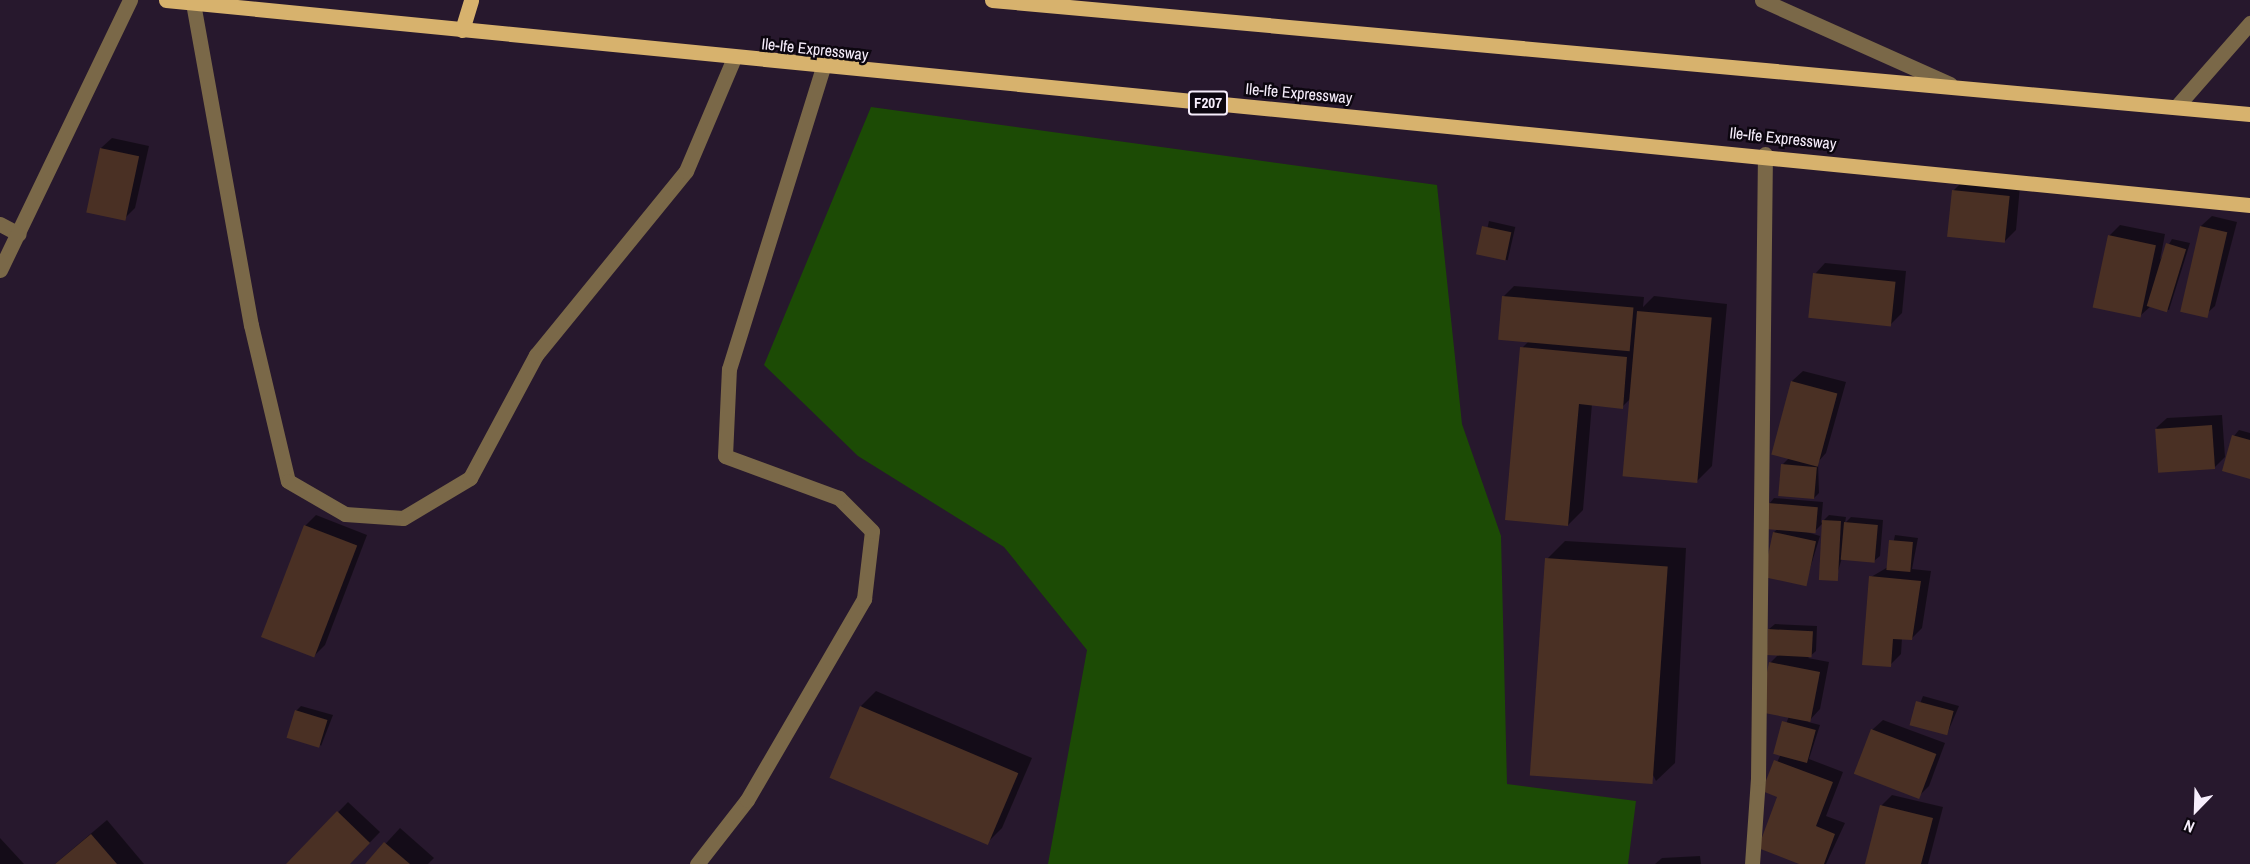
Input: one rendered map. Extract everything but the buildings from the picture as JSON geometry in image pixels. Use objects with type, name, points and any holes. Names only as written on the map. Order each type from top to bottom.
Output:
[{"type":"main road","name":"Ile-Ife Expressway","points":[[166,0],[823,67],[1765,154],[2250,205]]},
{"type":"main road","points":[[462,30],[471,0]]},
{"type":"main road","points":[[992,0],[1950,84],[2250,114]]},
{"type":"street","points":[[0,270],[130,0]]},
{"type":"street","points":[[1762,0],[1950,84]]},
{"type":"street","points":[[193,3],[251,325],[288,481],[345,514],[403,518],[470,478],[537,355],[686,171],[734,58]]},
{"type":"street","points":[[2178,106],[2250,23]]},
{"type":"street","points":[[697,864],[747,800],[864,598],[872,531],[839,498],[726,456],[729,369],[823,67]]},
{"type":"street","points":[[1752,864],[1758,778],[1765,154]]},
{"type":"street","points":[[0,224],[19,234]]},
{"type":"green space","points":[[871,107],[1437,185],[1462,424],[1501,536],[1507,784],[1636,801],[1628,864],[1048,864],[1087,650],[1004,547],[858,456],[764,365]]}]
